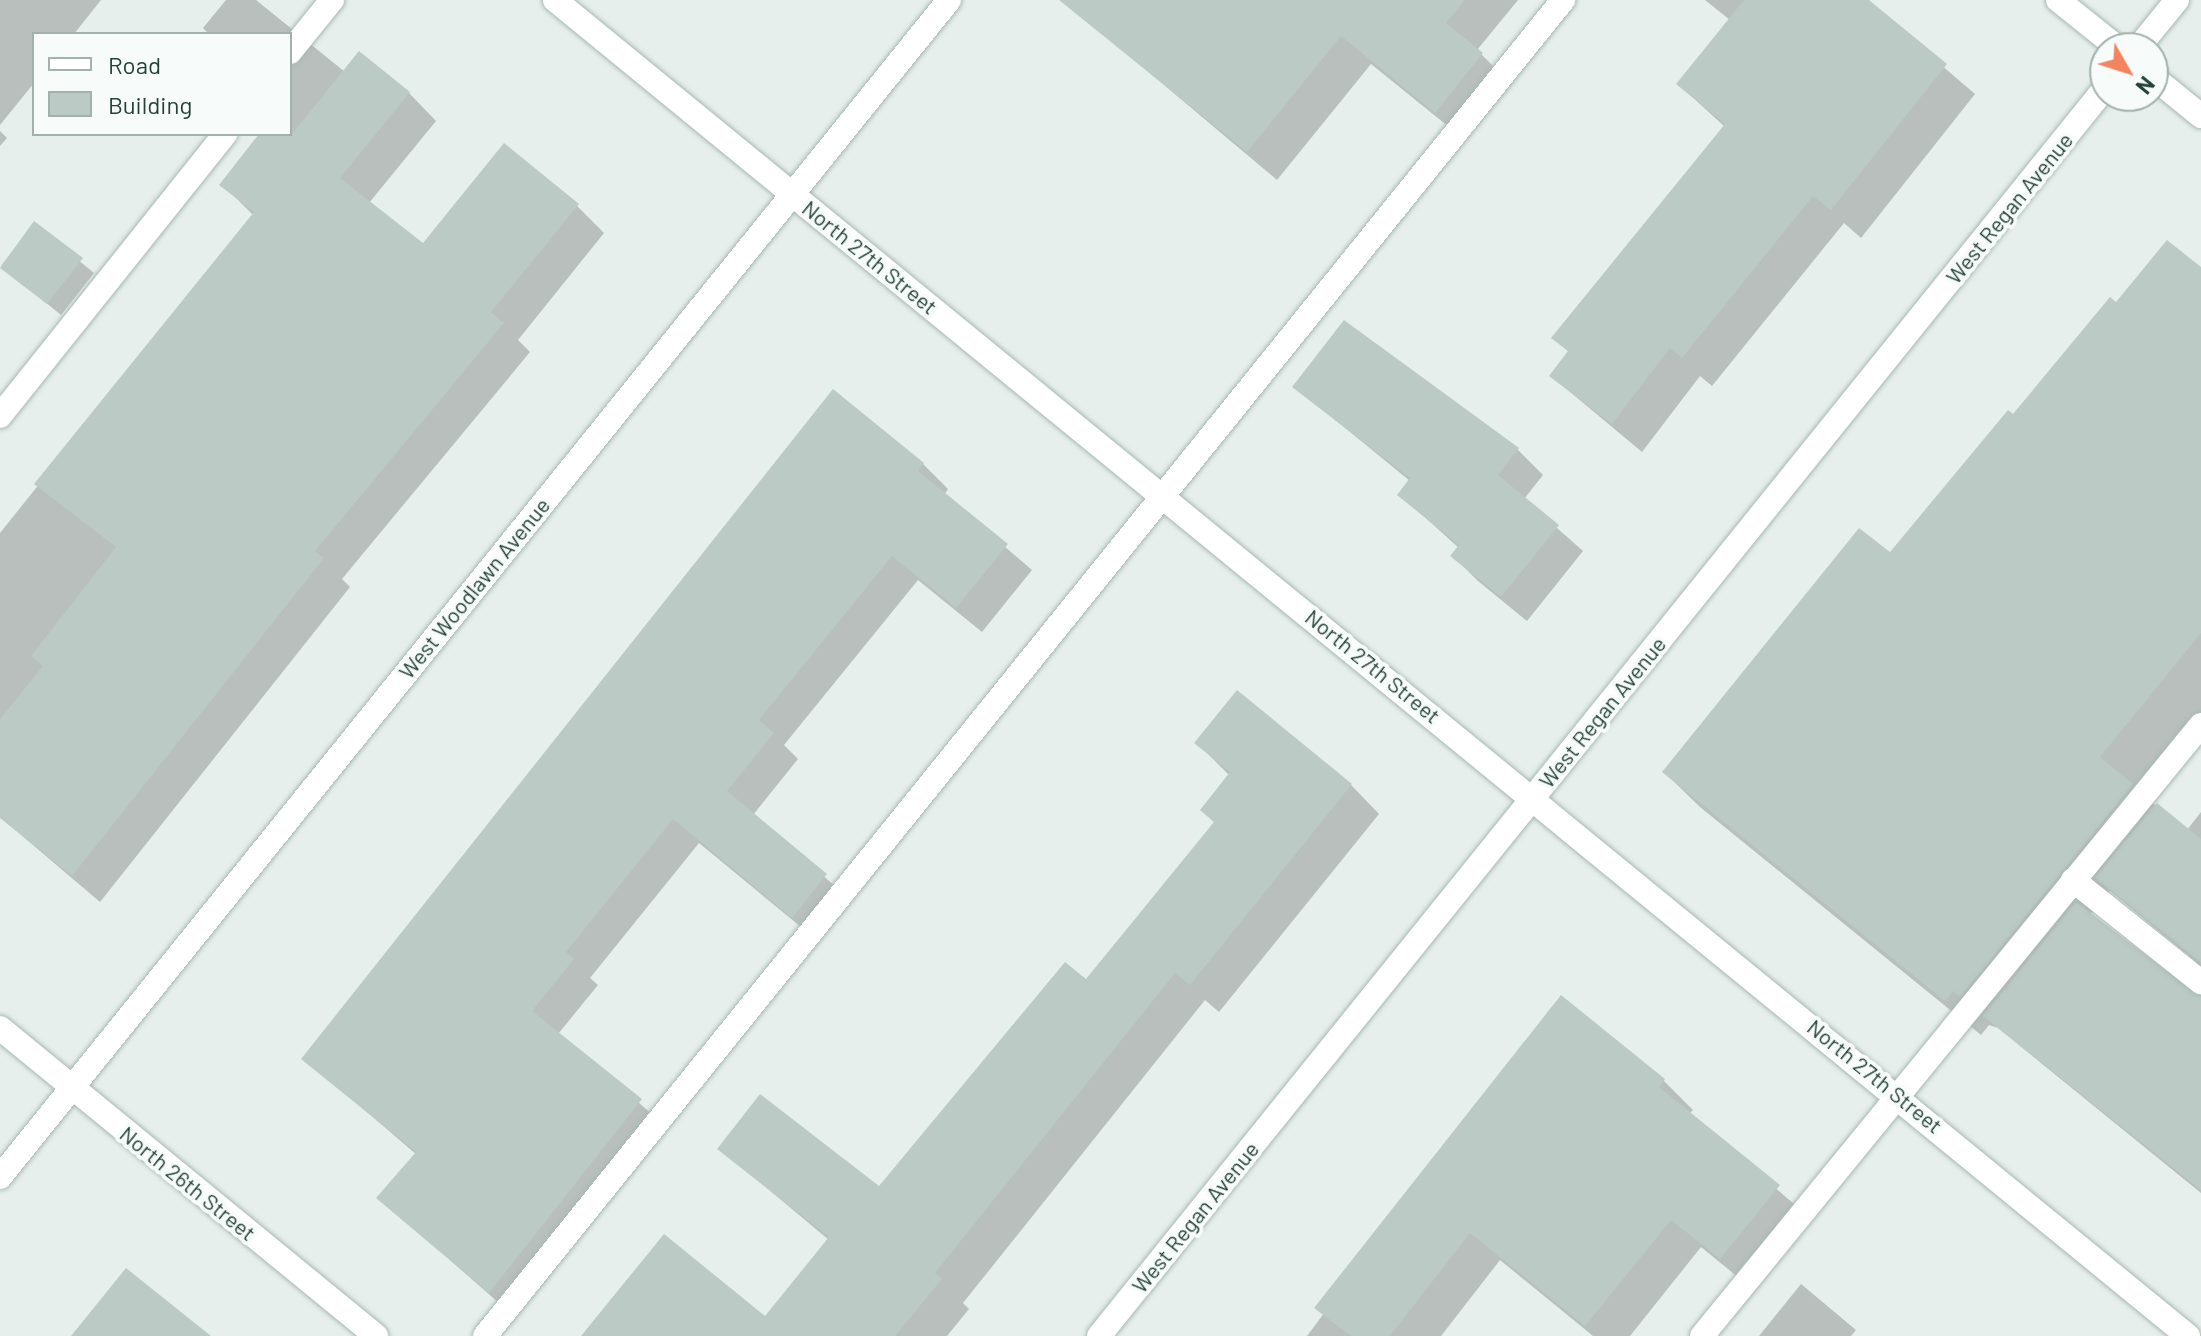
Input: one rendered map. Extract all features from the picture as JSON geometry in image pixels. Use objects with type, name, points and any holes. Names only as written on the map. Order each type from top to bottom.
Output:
[{"type":"street","points":[[292,50],[332,0]]},
{"type":"street","name":"North 27th Street","points":[[555,0],[1534,797],[2188,1336]]},
{"type":"street","name":"West Woodlawn Avenue","points":[[0,1177],[949,0]]},
{"type":"street","points":[[485,1336],[1563,0]]},
{"type":"street","points":[[2058,0],[2098,32]]},
{"type":"street","points":[[2151,32],[2177,0]]},
{"type":"street","points":[[2169,90],[2201,116]]},
{"type":"street","name":"West Regan Avenue","points":[[1099,1336],[2089,108]]},
{"type":"street","points":[[0,416],[223,136]]},
{"type":"street","points":[[1702,1336],[2201,725]]},
{"type":"street","points":[[2073,880],[2201,982]]},
{"type":"street","name":"North 26th Street","points":[[0,1028],[376,1336]]},
{"type":"building","points":[[1059,0],[1465,0],[1446,23],[1483,53],[1435,113],[1341,36],[1247,152]]},
{"type":"building","points":[[1744,0],[1869,0],[1947,64],[1831,210],[1813,196],[1682,358],[1670,348],[1612,424],[1549,376],[1568,351],[1551,338],[1725,124],[1676,84]]},
{"type":"building","points":[[359,51],[410,92],[340,178],[423,243],[504,143],[579,204],[491,312],[504,323],[315,551],[324,558],[72,876],[0,818],[0,719],[43,666],[31,656],[116,547],[34,484],[254,212],[219,185],[257,136],[292,134]]},
{"type":"building","points":[[34,221],[83,258],[47,304],[0,268]]},
{"type":"building","points":[[2167,240],[2201,267],[2201,633],[2100,757],[2133,784],[1960,997],[1953,991],[1945,1001],[1662,772],[1859,528],[1890,552],[2008,410],[2013,414],[2110,297],[2116,302]]},
{"type":"building","points":[[1344,320],[1519,448],[1498,475],[1559,525],[1501,597],[1450,556],[1459,545],[1397,495],[1410,478],[1292,387]]},
{"type":"building","points":[[833,389],[924,463],[918,471],[1008,544],[956,608],[892,556],[759,720],[774,733],[727,791],[827,874],[792,918],[673,819],[566,952],[574,959],[532,1011],[642,1099],[489,1293],[376,1198],[416,1152],[301,1059]]},
{"type":"building","points":[[1237,690],[1352,784],[1190,985],[1175,973],[935,1273],[942,1279],[895,1336],[581,1336],[664,1234],[765,1316],[829,1237],[717,1149],[760,1094],[879,1186],[1065,962],[1086,979],[1214,822],[1200,810],[1230,772],[1194,743]]},
{"type":"building","points":[[2157,803],[2201,839],[2201,963],[2095,878]]},
{"type":"building","points":[[2076,902],[2201,997],[2201,1190],[1983,1016]]},
{"type":"building","points":[[1561,995],[1665,1079],[1659,1087],[1780,1185],[1720,1259],[1671,1220],[1585,1326],[1470,1233],[1390,1336],[1351,1336],[1314,1308]]},
{"type":"building","points":[[126,1268],[211,1336],[71,1336]]}]
